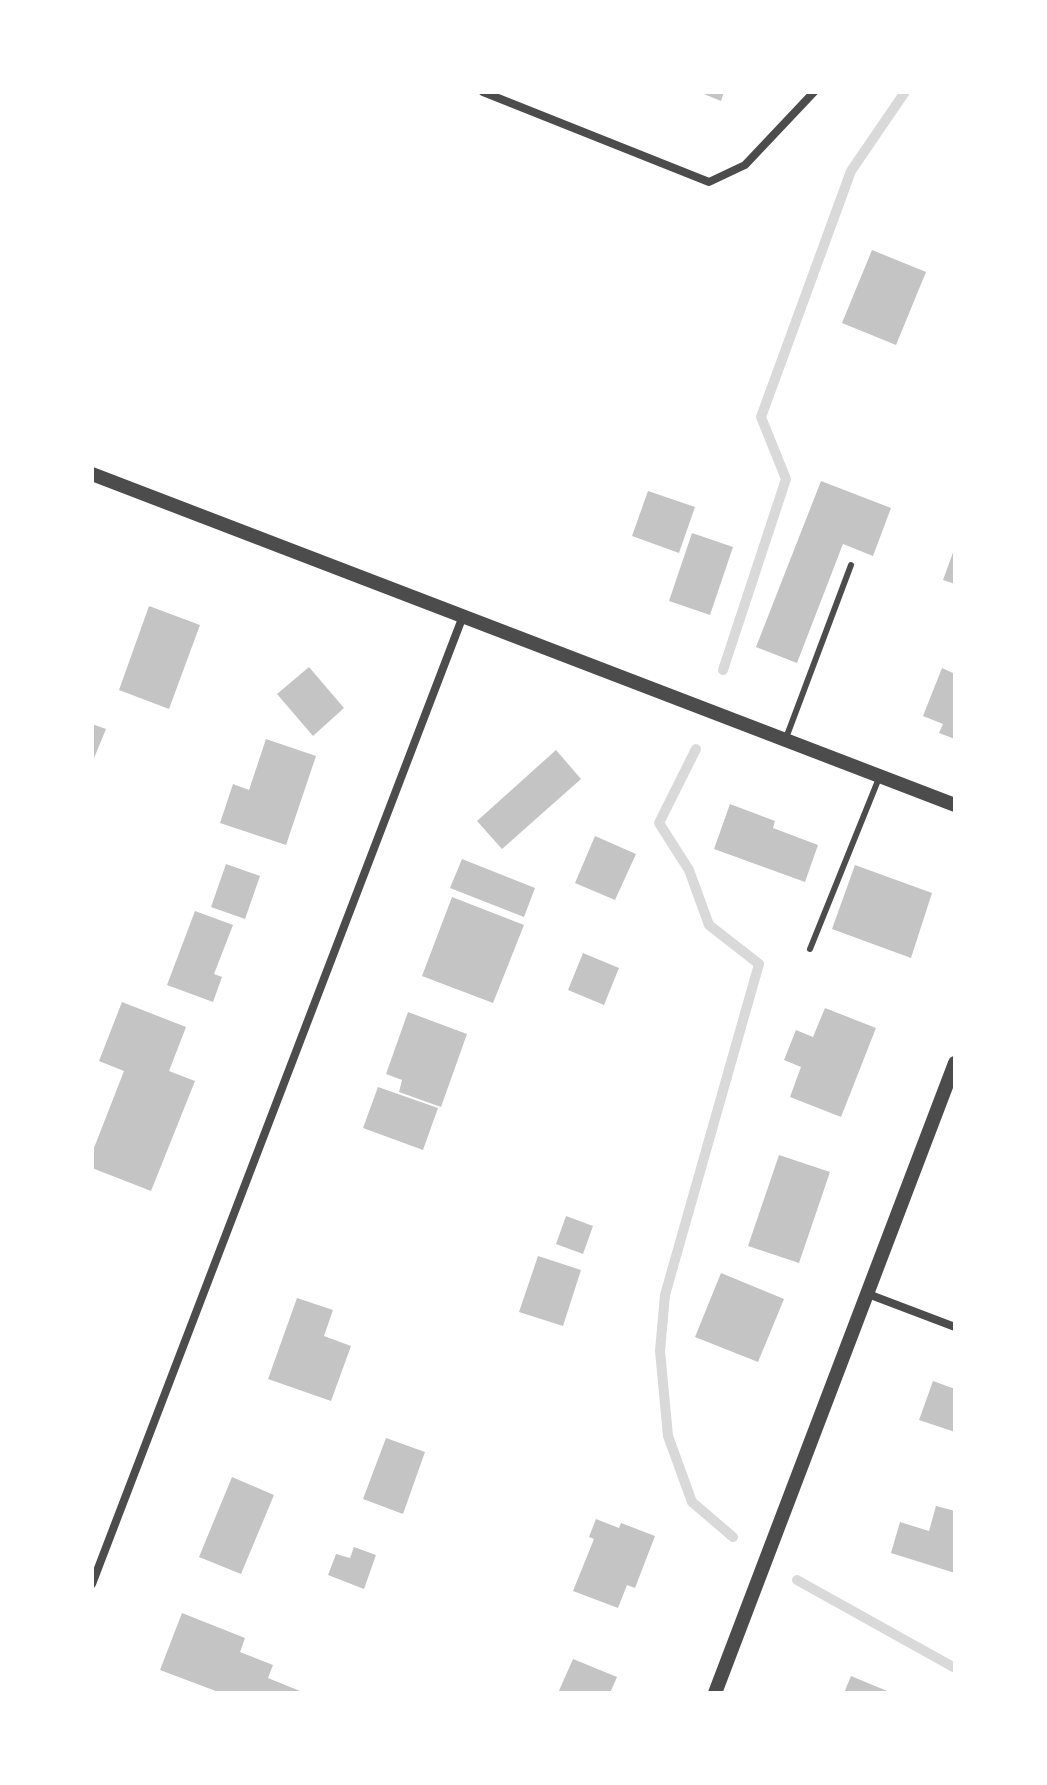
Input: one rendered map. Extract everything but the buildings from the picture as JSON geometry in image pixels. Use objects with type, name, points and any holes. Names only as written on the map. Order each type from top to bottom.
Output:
[{"type":"street","points":[[483,92],[709,182],[745,165],[814,92]]},
{"type":"street","points":[[92,474],[955,805]]},
{"type":"street","points":[[92,1584],[463,616]]},
{"type":"street","points":[[715,1693],[955,1063]]},
{"type":"street","points":[[868,1294],[955,1327]]},
{"type":"lane","points":[[785,740],[851,565]]},
{"type":"lane","points":[[810,949],[879,776]]},
{"type":"waterway","points":[[723,670],[786,479],[761,417],[851,171],[905,92]]},
{"type":"waterway","points":[[696,749],[659,823],[689,870],[709,925],[759,964],[665,1295],[660,1351],[668,1436],[692,1502],[733,1537]]},
{"type":"waterway","points":[[797,1580],[955,1668]]}]
